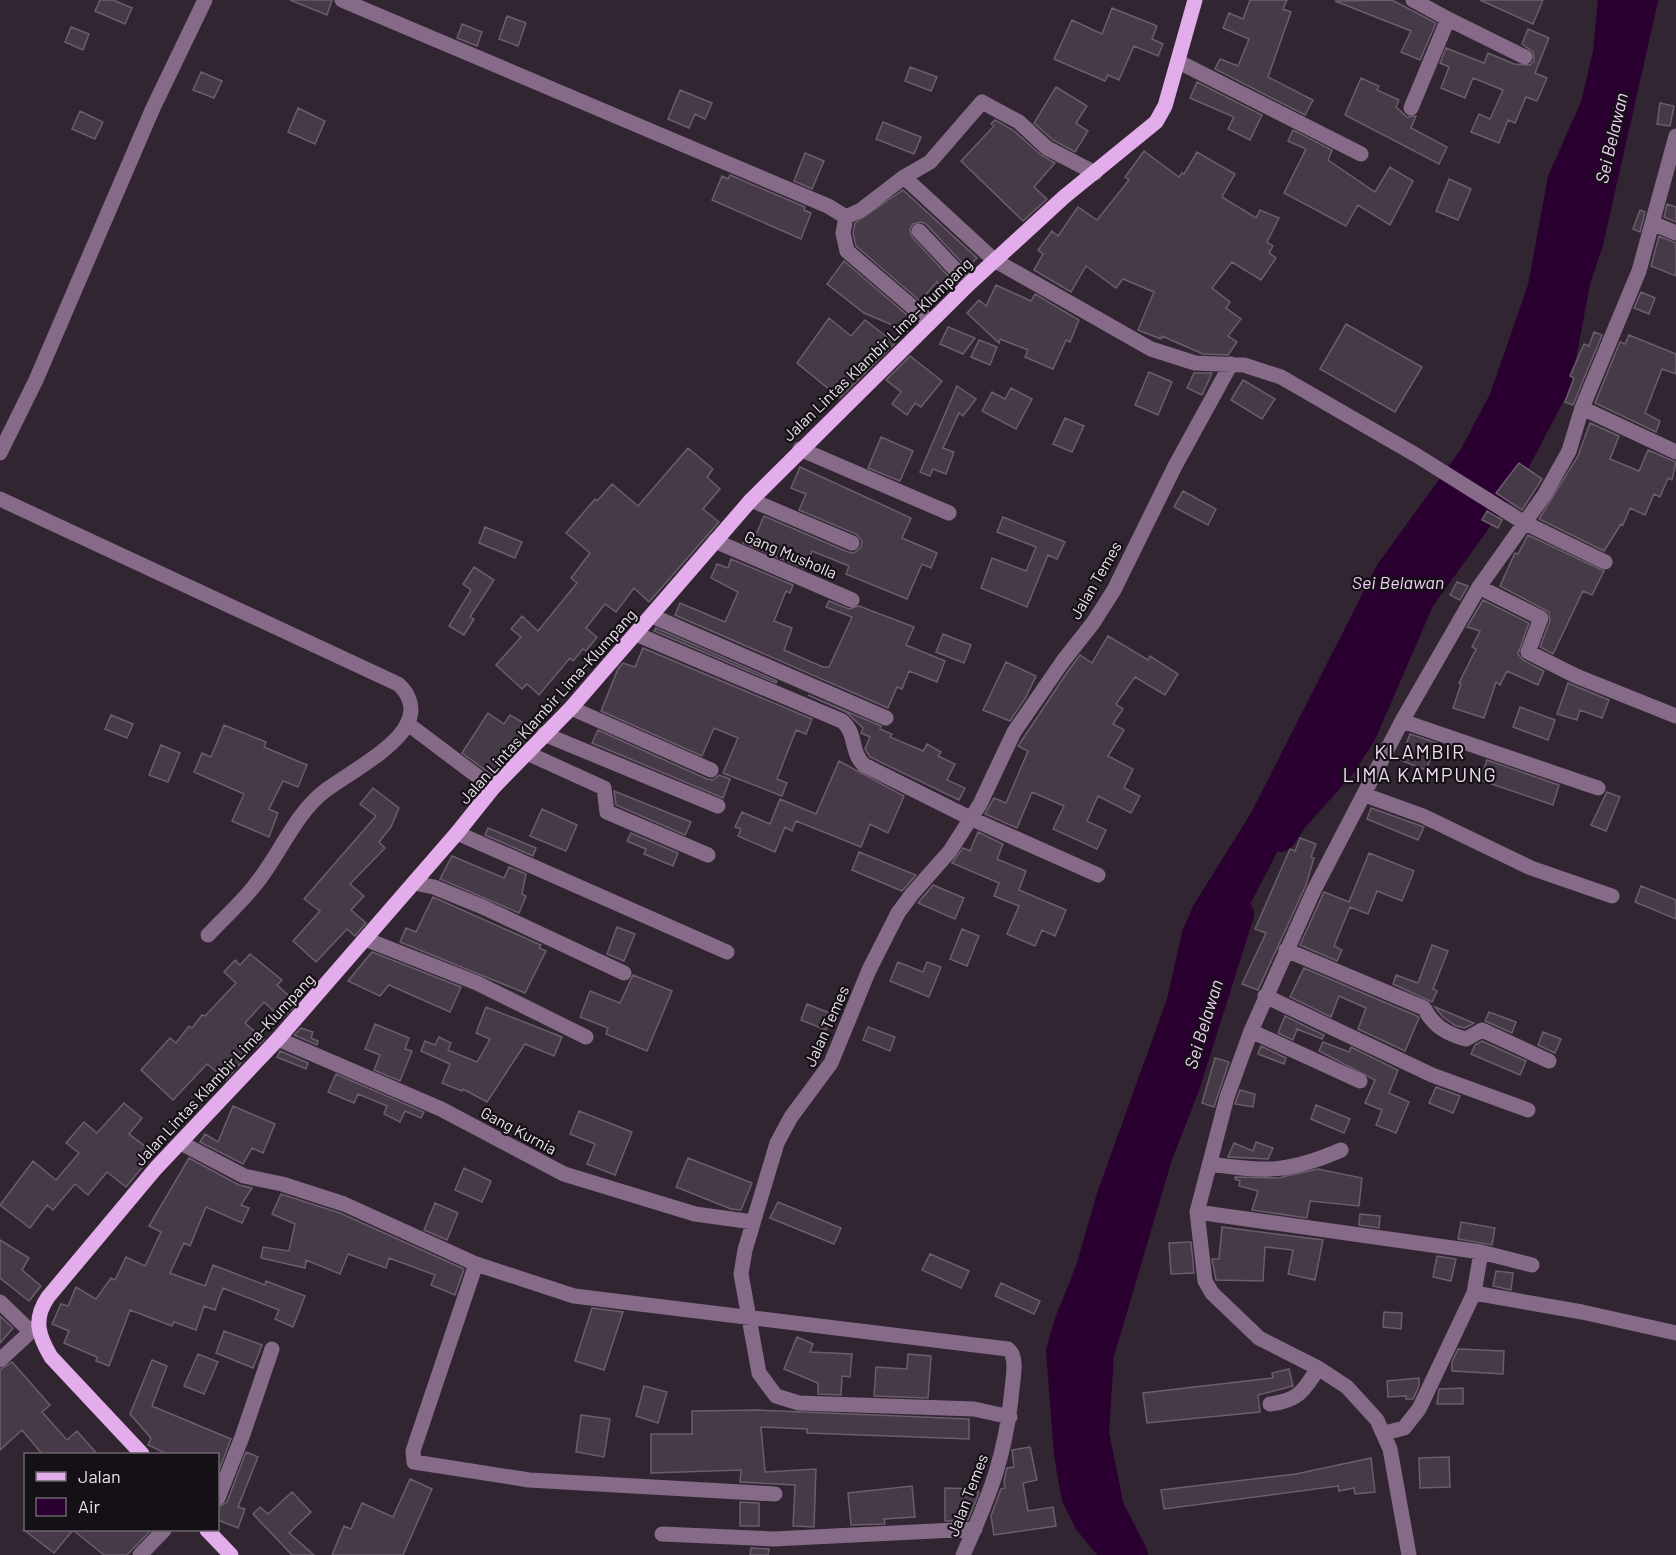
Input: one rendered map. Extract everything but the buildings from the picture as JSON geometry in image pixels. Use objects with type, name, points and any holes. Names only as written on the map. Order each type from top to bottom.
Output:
[{"type":"main road","name":"Jalan Lintas Klambir Lima–Klumpang","points":[[34,1329],[41,1307],[48,1297],[156,1168],[278,1040],[414,884],[493,788],[571,708],[752,500],[800,449],[994,260],[1064,197],[1156,122],[1165,106],[1195,0]]},
{"type":"main road","points":[[34,1329],[51,1357],[140,1453]]},
{"type":"main road","points":[[208,1531],[231,1555]]},
{"type":"street","points":[[0,453],[36,380],[153,108],[205,0]]},
{"type":"street","points":[[342,0],[828,206],[846,217]]},
{"type":"street","points":[[1413,0],[1525,57]]},
{"type":"street","points":[[1411,108],[1448,19]]},
{"type":"street","points":[[1179,62],[1361,154]]},
{"type":"street","points":[[846,217],[861,210],[904,177],[936,157],[982,102],[1019,122],[1047,148],[1095,173]]},
{"type":"street","points":[[1408,1555],[1404,1516],[1385,1433],[1367,1408],[1347,1387],[1318,1368],[1259,1338],[1212,1293],[1205,1281],[1197,1212],[1227,1097],[1251,1031],[1286,950],[1346,825],[1365,795],[1402,721],[1479,586],[1545,494],[1569,451],[1582,408],[1639,271],[1675,146]]},
{"type":"street","points":[[904,177],[994,260],[1151,349],[1195,363],[1231,364],[1262,369],[1281,376],[1416,454],[1524,522],[1605,562]]},
{"type":"street","points":[[846,217],[843,233],[847,251],[930,322]]},
{"type":"street","points":[[1652,223],[1676,233]]},
{"type":"street","points":[[919,231],[969,284]]},
{"type":"street","name":"Jalan Temes","points":[[963,1555],[993,1486],[1007,1439],[1010,1417],[974,1409],[799,1403],[776,1396],[759,1373],[741,1274],[753,1222],[782,1133],[831,1063],[869,970],[898,913],[950,851],[972,819],[1014,732],[1063,661],[1093,623],[1114,590],[1175,466],[1231,364]]},
{"type":"street","points":[[1582,408],[1676,452]]},
{"type":"street","points":[[800,449],[949,513]]},
{"type":"street","points":[[0,499],[398,684],[408,696],[411,711],[408,724],[401,733],[363,765],[324,792],[303,815],[256,885],[208,934]]},
{"type":"street","points":[[752,500],[852,543]]},
{"type":"street","name":"Gang Musholla","points":[[715,541],[852,600]]},
{"type":"street","points":[[1479,586],[1541,618],[1528,652],[1576,676],[1676,716]]},
{"type":"street","points":[[652,616],[886,718]]},
{"type":"street","points":[[636,634],[842,720],[851,728],[857,759],[864,765],[972,819],[1098,874]]},
{"type":"street","points":[[571,708],[711,770]]},
{"type":"street","points":[[1402,721],[1598,788]]},
{"type":"street","points":[[408,724],[493,788]]},
{"type":"street","points":[[544,734],[718,806]]},
{"type":"street","points":[[527,753],[604,788],[607,812],[708,855]]},
{"type":"street","points":[[1365,795],[1423,816],[1531,868],[1612,896]]},
{"type":"street","points":[[457,833],[727,952]]},
{"type":"street","points":[[414,884],[434,887],[483,907],[624,973]]},
{"type":"street","points":[[365,939],[477,983],[586,1037]]},
{"type":"street","points":[[1286,950],[1424,1008],[1437,1027],[1456,1036],[1466,1039],[1482,1030],[1549,1061]]},
{"type":"street","points":[[1265,996],[1432,1075],[1528,1110]]},
{"type":"street","points":[[1251,1031],[1360,1081]]},
{"type":"street","name":"Gang Kurnia","points":[[278,1040],[441,1109],[564,1173],[695,1214],[753,1222]]},
{"type":"street","points":[[181,1143],[244,1176],[282,1184],[344,1204],[476,1264],[574,1296],[1008,1349],[1014,1358],[1010,1417]]},
{"type":"street","points":[[1210,1164],[1256,1171],[1277,1171],[1294,1164],[1306,1165],[1341,1150]]},
{"type":"street","points":[[1197,1212],[1481,1252],[1532,1265]]},
{"type":"street","points":[[1385,1433],[1404,1428],[1419,1409],[1474,1293],[1481,1252]]},
{"type":"street","points":[[476,1264],[413,1451],[414,1461],[529,1480],[775,1494]]},
{"type":"street","points":[[1474,1293],[1582,1312],[1676,1333]]},
{"type":"street","points":[[0,1302],[34,1329],[0,1360]]},
{"type":"street","points":[[219,1495],[272,1349]]},
{"type":"street","points":[[1270,1404],[1288,1402],[1296,1397],[1318,1368]]},
{"type":"street","points":[[662,1534],[784,1538],[975,1529]]},
{"type":"street","points":[[140,1555],[163,1531]]},
{"type":"water","name":"Sei Belawan","points":[[1598,0],[1656,0],[1616,113],[1568,310],[1536,395],[1511,444],[1448,543],[1331,762],[1283,841],[1209,983],[1168,1088],[1124,1261],[1104,1321],[1090,1412],[1104,1519],[1123,1555],[1097,1555],[1076,1529],[1062,1501],[1054,1456],[1046,1350],[1054,1321],[1076,1266],[1097,1193],[1167,999],[1182,932],[1193,906],[1251,813],[1377,565],[1461,449],[1490,394],[1528,285],[1548,176],[1581,102],[1593,51]]},
{"type":"waterway","name":"Sei Belawan","points":[[1280,836],[1293,817],[1341,763],[1361,732],[1419,598],[1504,480],[1555,383],[1575,278],[1587,243],[1642,0]]},
{"type":"waterway","name":"Sei Belawan","points":[[1132,1555],[1108,1508],[1093,1434],[1098,1354],[1157,1154],[1184,1085],[1238,914]]},
{"type":"district","name":"KLAMBIR LIMA KAMPUNG","points":[[1420,762]]}]
